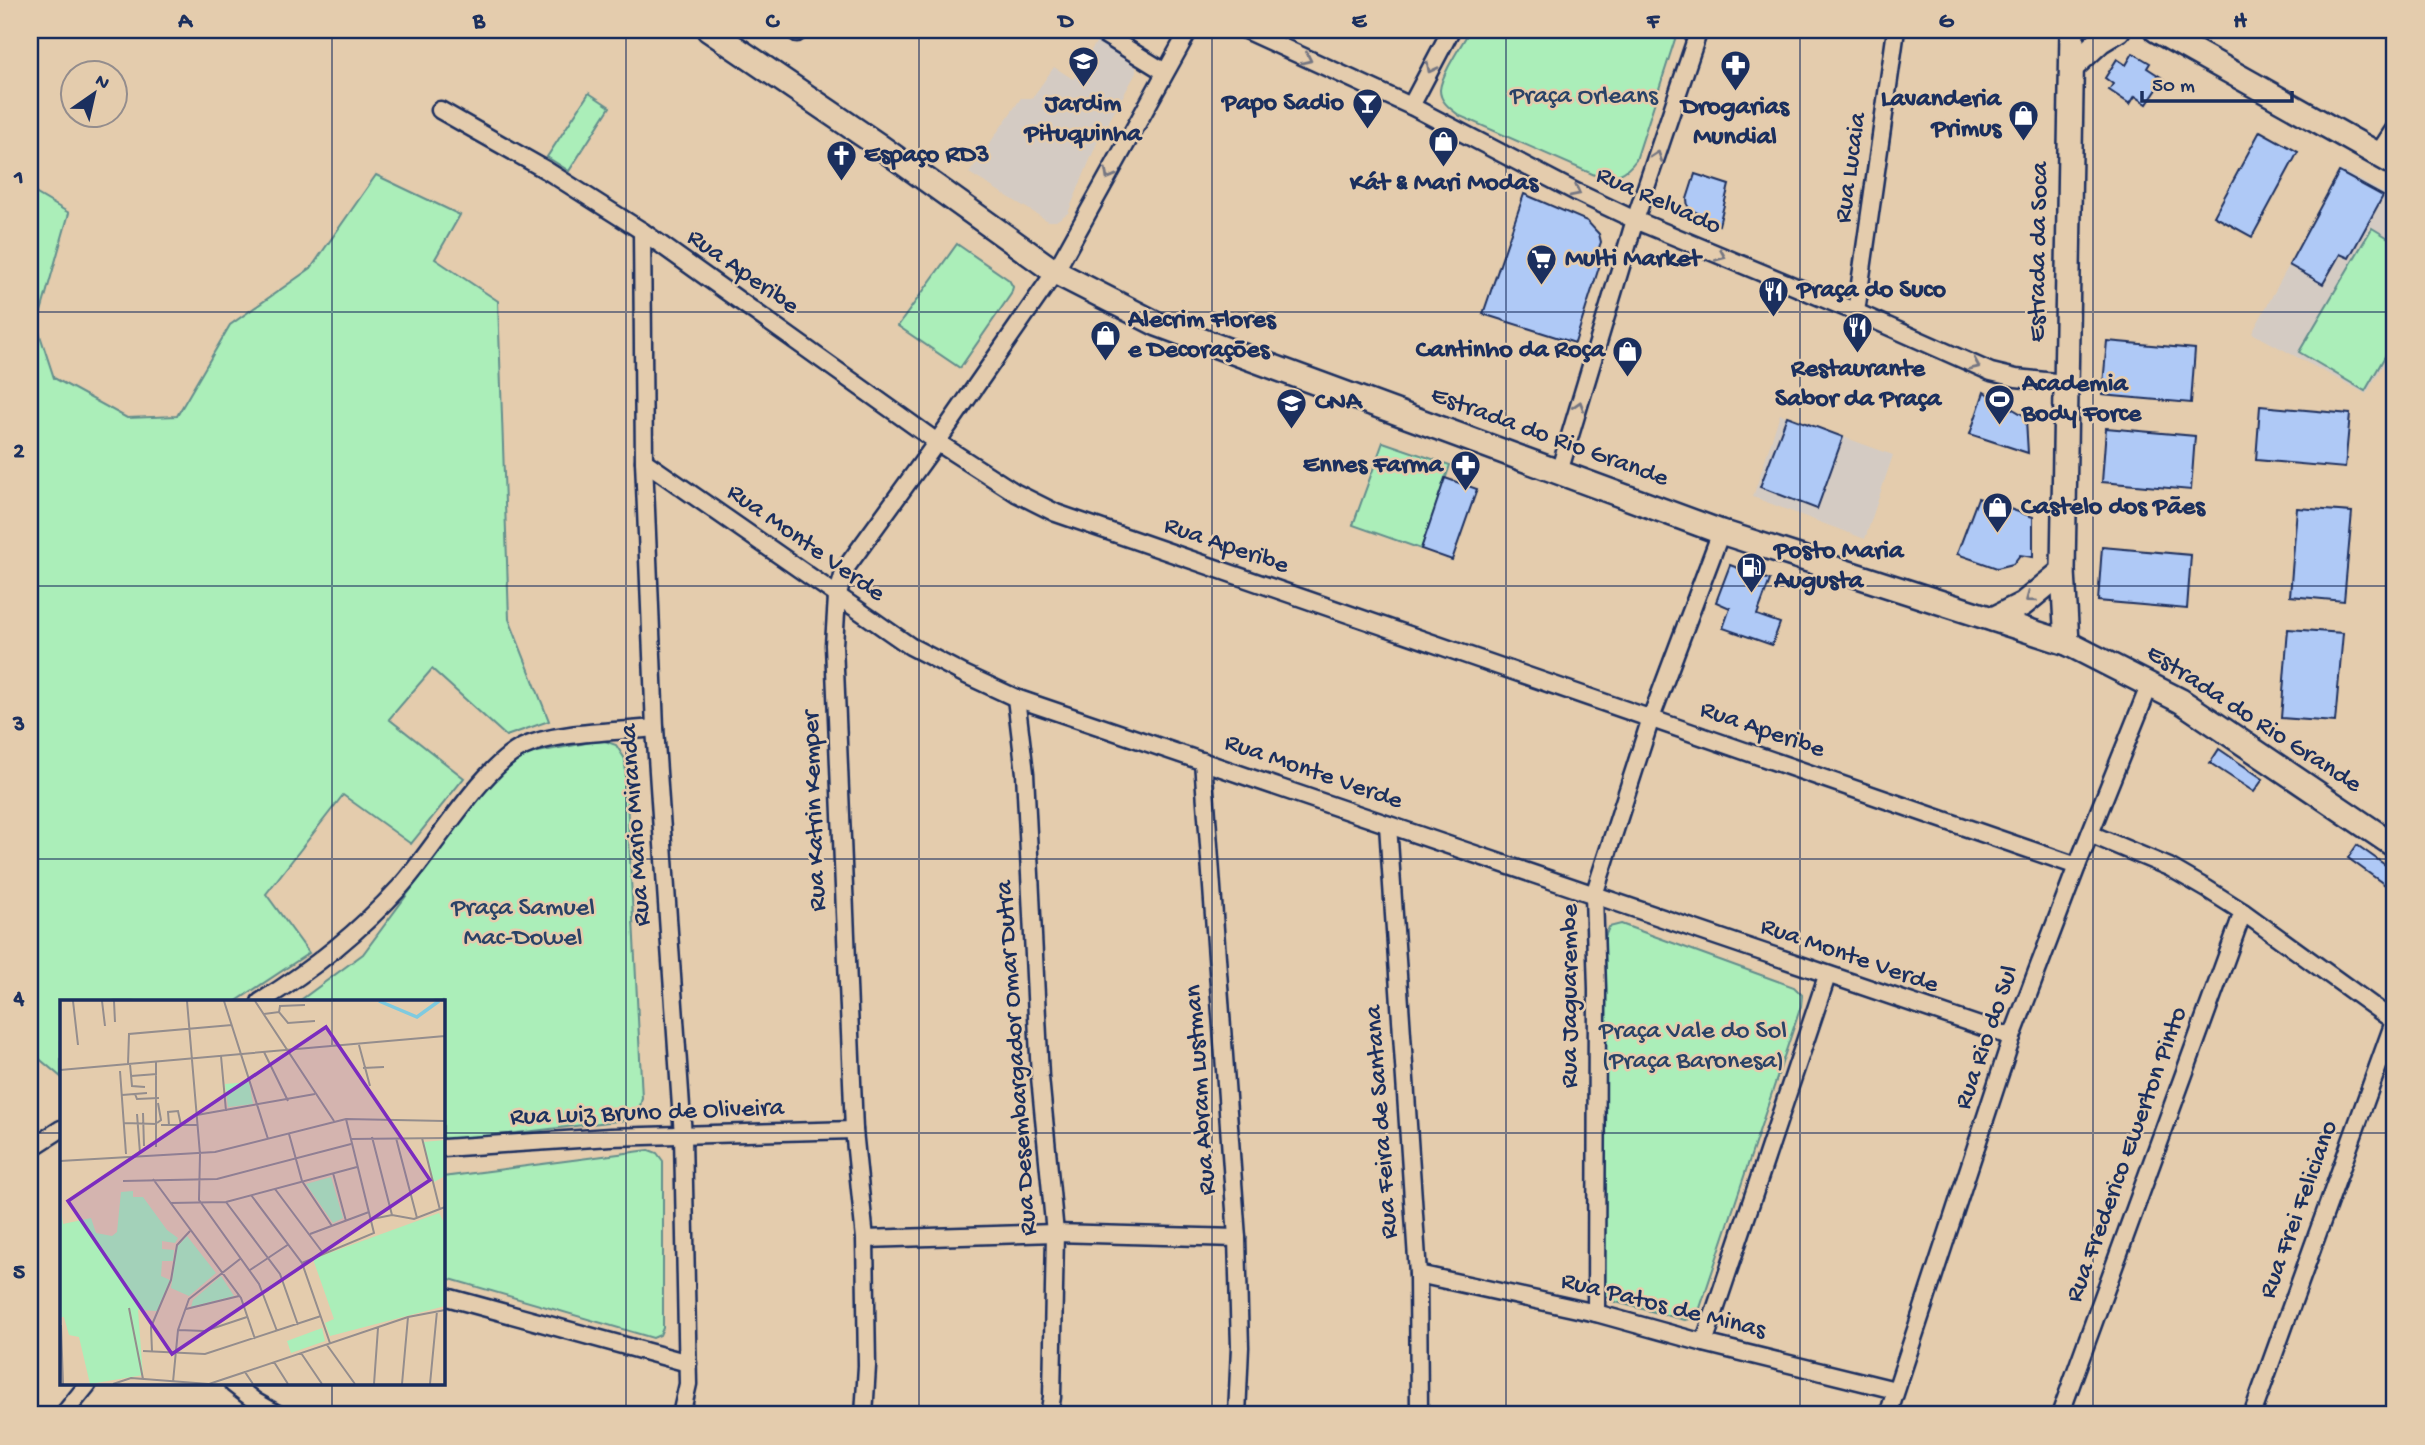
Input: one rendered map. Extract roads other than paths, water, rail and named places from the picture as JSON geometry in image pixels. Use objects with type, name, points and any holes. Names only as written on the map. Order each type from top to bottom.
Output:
[{"type":"main road","name":"Estrada do Rio Grande","points":[[709,30],[878,145],[1055,272],[1157,324],[1721,532],[2067,643],[2181,701],[2395,846]]},
{"type":"main road","name":"Estrada da Soca","points":[[2067,643],[2063,571],[2072,30]]},
{"type":"main road","points":[[2072,67],[2090,49],[2118,30]]},
{"type":"main road","points":[[2156,30],[2386,159]]},
{"type":"main road","points":[[1993,619],[2023,604],[2063,571]]},
{"type":"street","points":[[1097,30],[1165,72]]},
{"type":"street","name":"Rua Katrin Kemper","points":[[864,1415],[867,1366],[865,1239],[854,1130],[834,645],[837,597],[845,569],[1055,272],[1189,30]]},
{"type":"street","name":"Rua Relvado","points":[[1245,30],[1411,106],[1635,220],[1856,312],[1991,372],[2016,378],[2065,383]]},
{"type":"street","points":[[1411,106],[1451,30]]},
{"type":"street","points":[[1559,471],[1635,220],[1699,30]]},
{"type":"street","name":"Rua Lucaia","points":[[1856,312],[1896,30]]},
{"type":"street","name":"Rua Aperibe","points":[[440,110],[546,170],[642,231],[937,442],[1016,493],[1056,513],[2077,866]]},
{"type":"street","points":[[2386,159],[2395,128]]},
{"type":"street","name":"Rua Mario Miranda","points":[[642,231],[643,461],[655,728],[684,1136],[688,1384],[681,1415]]},
{"type":"street","name":"Rua Monte Verde","points":[[643,461],[910,646],[1016,698],[2012,1037]]},
{"type":"street","name":"Rua Jaguarembe","points":[[1595,1313],[1597,989],[1594,895],[1651,718],[1721,532]]},
{"type":"street","name":"Rua Rio do Sul","points":[[1888,1415],[2012,1037],[2150,684]]},
{"type":"street","name":"Rua Desembargador Omar Dutra","points":[[1016,698],[1025,773],[1040,1077],[1055,1233],[1052,1397],[1049,1415]]},
{"type":"street","points":[[263,1000],[356,930],[400,887],[482,783],[505,760],[522,748],[554,737],[655,728]]},
{"type":"street","name":"Rua Abram Lustman","points":[[1203,761],[1237,1238],[1240,1347],[1237,1415]]},
{"type":"street","name":"Rua Feira de Santana","points":[[1388,825],[1418,1274],[1419,1415]]},
{"type":"street","points":[[2090,834],[2169,867],[2243,912],[2395,1022]]},
{"type":"street","name":"Rua Frederico Ewerton Pinto","points":[[2060,1415],[2243,912]]},
{"type":"street","points":[[1704,1343],[1827,976]]},
{"type":"street","name":"Rua Frei Feliciano","points":[[2252,1415],[2395,1022]]},
{"type":"street","points":[[30,1149],[60,1130]]},
{"type":"street","name":"Rua Luiz Bruno de Oliveira","points":[[444,1148],[610,1138],[854,1130]]},
{"type":"street","points":[[865,1239],[1055,1233],[1237,1238]]},
{"type":"street","name":"Rua Patos de Minas","points":[[1418,1274],[1595,1313],[1895,1390]]},
{"type":"street","points":[[444,1296],[688,1363]]},
{"type":"street","points":[[64,1415],[87,1386]]},
{"type":"street","points":[[236,1386],[279,1415]]},
{"type":"place","name":"Jardim Pituquinha","points":[[1083,89]]},
{"type":"place","name":"Drogarias Mundial","points":[[1735,92]]},
{"type":"place","name":"Papo Sadio","points":[[1367,131]]},
{"type":"place","name":"Lavanderia Primus","points":[[2024,142]]},
{"type":"place","name":"Kát & Mari Modas","points":[[1444,168]]},
{"type":"place","name":"Espaço RD3","points":[[841,183]]},
{"type":"place","name":"Multi Market","points":[[1542,287]]},
{"type":"place","name":"Praça do Suco","points":[[1774,318]]},
{"type":"place","name":"Restaurante Sabor da Praça","points":[[1858,354]]},
{"type":"place","name":"Alecrim Flores e Decorações","points":[[1105,363]]},
{"type":"place","name":"Cantinho da Roça","points":[[1628,378]]},
{"type":"place","name":"Academia Body Force","points":[[1999,427]]},
{"type":"place","name":"CNA","points":[[1292,430]]},
{"type":"place","name":"Ennes Farma","points":[[1466,493]]},
{"type":"place","name":"Castelo dos Pães","points":[[1998,535]]},
{"type":"place","name":"Posto Maria Augusta","points":[[1751,594]]},
{"type":"park label","name":"Praça Orleans","points":[[1584,97]]},
{"type":"park label","name":"Praça Samuel Mac-Dowel","points":[[523,924]]},
{"type":"park label","name":"Praça Vale do Sol (Praça Baronesa)","points":[[1693,1047]]}]
